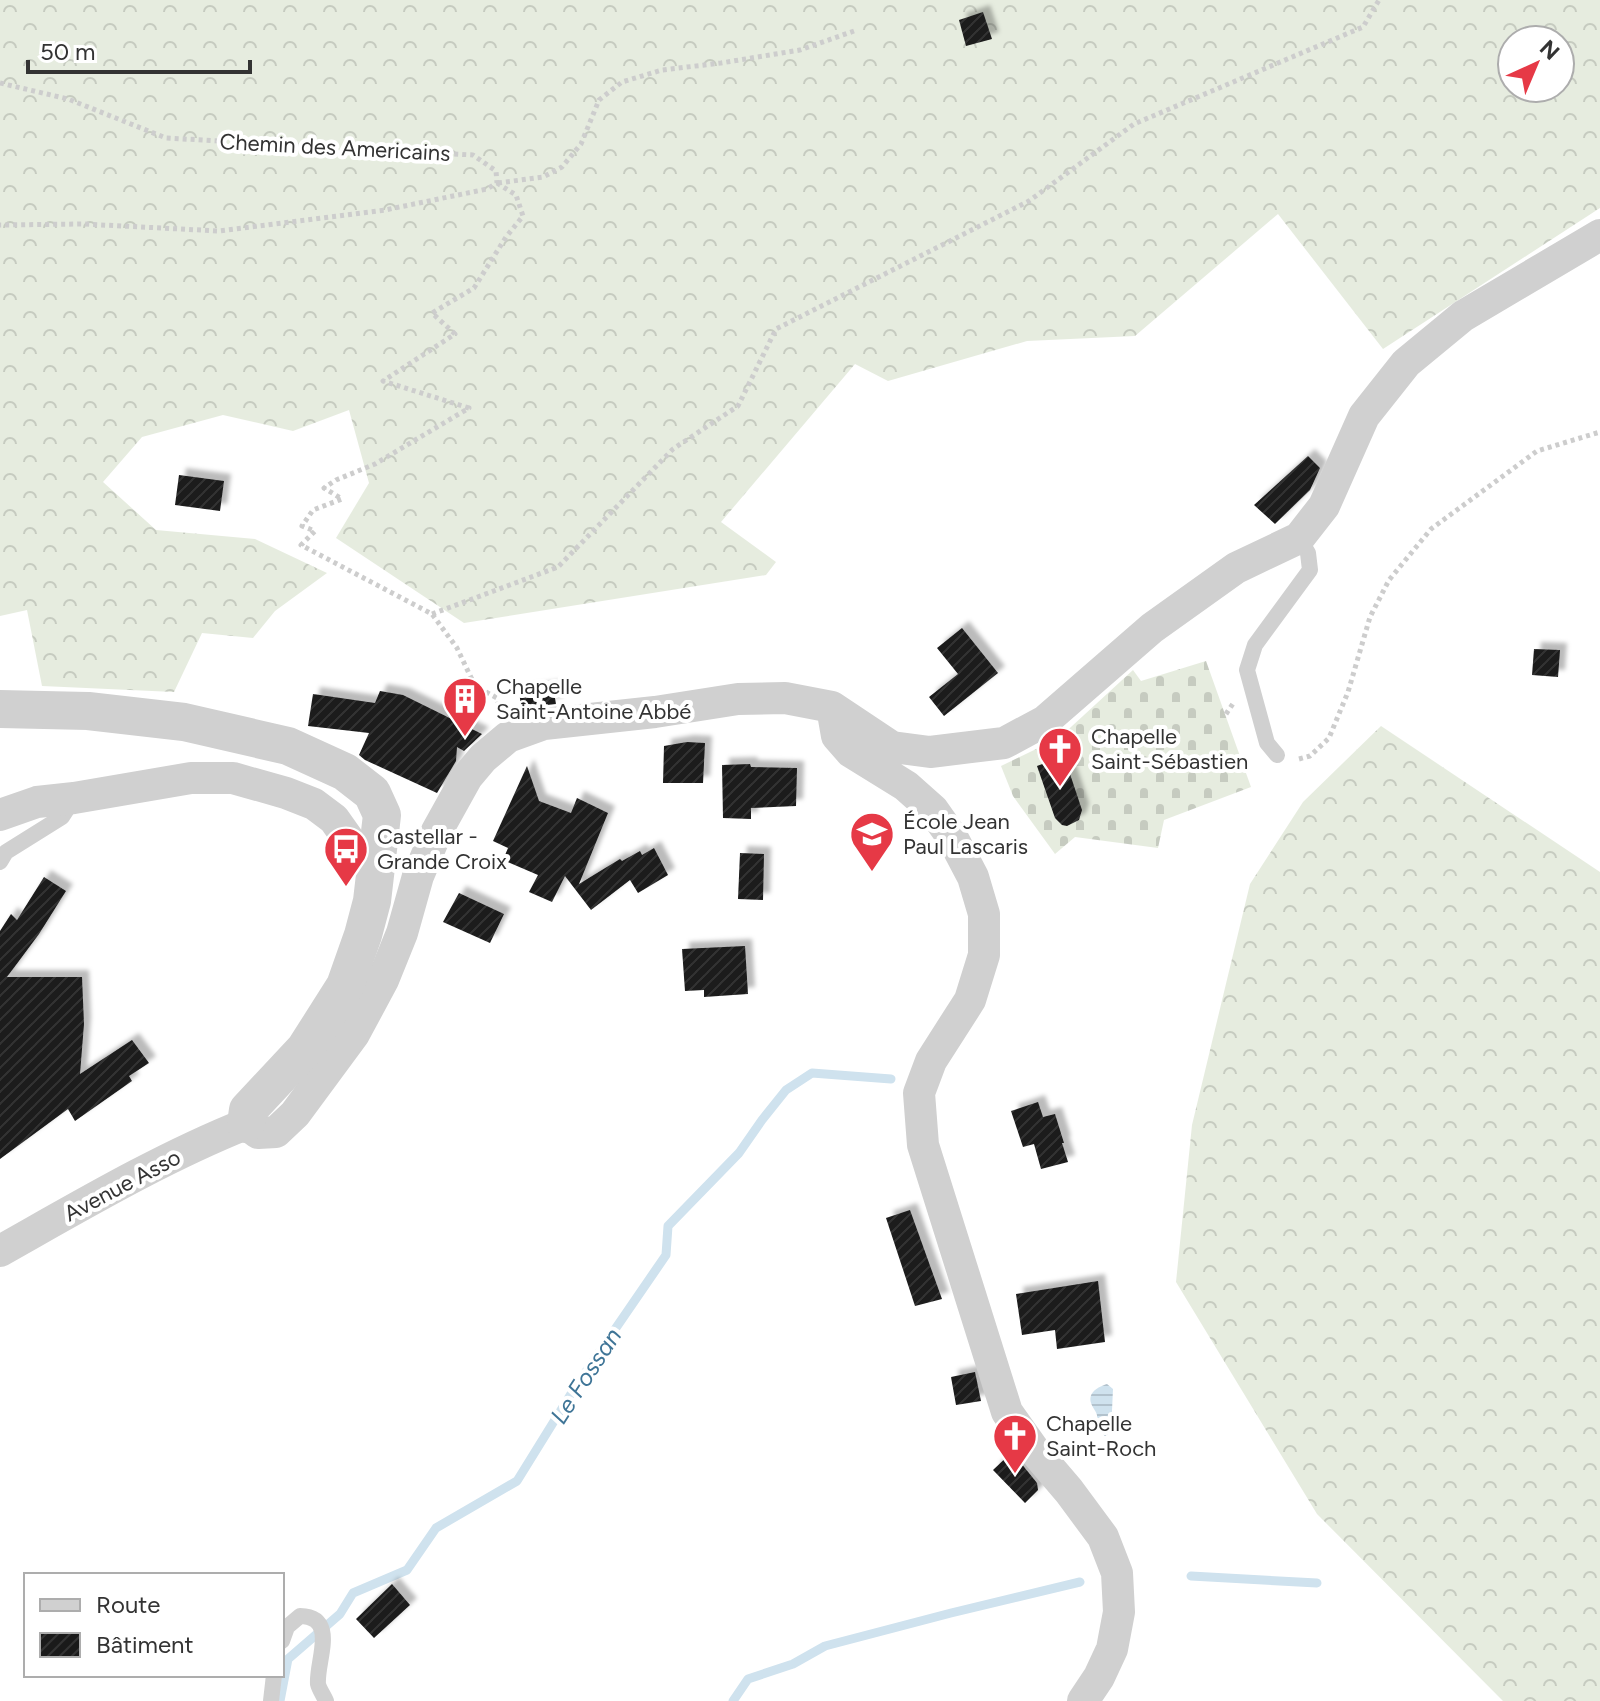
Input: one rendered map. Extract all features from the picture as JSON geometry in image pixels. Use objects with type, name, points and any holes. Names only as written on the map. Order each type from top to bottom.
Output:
[{"type":"street","points":[[0,709],[88,711],[184,722],[288,746],[345,772],[372,793],[382,815],[372,901],[345,986],[305,1049],[248,1110],[246,1124],[258,1133],[276,1132],[295,1114],[354,1034],[383,980],[402,933],[418,876],[437,831],[467,777],[483,758],[508,737],[544,724],[738,699],[785,698],[832,707],[892,747],[930,752],[1004,743],[1045,721],[1152,628],[1236,568],[1299,538],[1324,506],[1364,416],[1406,363],[1463,316],[1600,235]]},
{"type":"street","points":[[832,707],[837,736],[851,752],[906,786],[933,810],[952,837],[973,877],[984,914],[984,955],[970,1000],[931,1061],[919,1093],[923,1145],[1007,1412],[1103,1537],[1117,1573],[1119,1612],[1112,1649],[1083,1701]]},
{"type":"street","points":[[0,815],[37,802],[191,778],[233,778],[314,804],[334,819],[351,843],[377,851]]},
{"type":"street","name":"Avenue Asso","points":[[0,1251],[112,1188],[213,1137],[246,1124]]},
{"type":"lane","points":[[1277,755],[1267,743],[1247,670],[1255,645],[1310,570],[1308,553],[1299,538]]},
{"type":"lane","points":[[0,862],[6,852],[62,817],[74,798]]},
{"type":"lane","points":[[284,1635],[287,1627],[300,1616],[316,1619],[324,1637],[318,1686],[326,1701]]},
{"type":"lane","points":[[271,1701],[274,1677]]},
{"type":"path","points":[[432,614],[558,567],[673,449],[738,406],[776,329],[1029,201],[1134,124],[1363,27],[1379,0]]},
{"type":"path","points":[[497,183],[543,177],[562,167],[581,144],[599,100],[622,82],[662,70],[800,50],[854,31]]},
{"type":"path","name":"Chemin des Americains","points":[[0,83],[68,99],[166,138],[473,155],[496,171],[497,183],[487,189],[385,210],[219,231],[83,224],[0,225]]},
{"type":"path","points":[[497,183],[516,195],[523,216],[474,288],[432,313],[455,334],[383,381],[469,408],[375,464],[324,488],[342,499],[313,510],[302,526],[315,531],[301,545],[432,614],[457,648],[475,686],[497,698],[508,737]]},
{"type":"path","points":[[1277,755],[1292,760],[1310,756],[1329,738],[1348,692],[1370,617],[1389,580],[1431,529],[1537,451],[1600,432]]},
{"type":"green space","points":[[0,0],[1600,0],[1600,208],[1383,349],[1278,214],[1135,336],[1027,341],[888,381],[855,364],[721,522],[776,562],[766,575],[464,623],[336,538],[369,483],[349,410],[293,431],[223,415],[142,437],[103,482],[156,530],[255,539],[327,573],[275,611],[253,638],[202,633],[174,692],[42,686],[27,610],[0,616]]},
{"type":"green space","points":[[1206,661],[1251,787],[1164,820],[1158,848],[1075,837],[1055,854],[1013,796],[1001,766],[1059,738],[1133,670],[1141,681]]},
{"type":"green space","points":[[1381,726],[1600,872],[1600,1701],[1503,1701],[1317,1514],[1176,1282],[1192,1125],[1250,884],[1303,802]]},
{"type":"water","points":[[1107,1384],[1113,1389],[1111,1432],[1105,1436],[1097,1429],[1097,1415],[1090,1399],[1094,1390]]},
{"type":"building","points":[[983,12],[992,39],[966,46],[959,20]]},
{"type":"building","points":[[1308,456],[1320,468],[1310,490],[1275,524],[1254,505]]},
{"type":"building","points":[[179,475],[224,481],[220,511],[175,505]]},
{"type":"building","points":[[962,628],[998,673],[944,716],[929,697],[958,674],[937,648]]},
{"type":"building","points":[[1534,649],[1560,650],[1558,677],[1532,675]]},
{"type":"building","points":[[553,687],[556,704],[522,712],[519,692]]},
{"type":"building","points":[[380,691],[403,695],[482,734],[464,751],[457,747],[456,761],[437,793],[359,755],[369,733],[308,726],[313,694],[375,703]]},
{"type":"building","points":[[705,743],[703,783],[663,783],[664,746]]},
{"type":"building","name":"Chapelle Saint-Sébastien","points":[[1064,756],[1082,810],[1079,820],[1067,826],[1055,818],[1037,766]]},
{"type":"building","points":[[750,764],[751,767],[797,768],[796,806],[751,808],[751,819],[723,818],[722,765]]},
{"type":"building","points":[[527,766],[539,801],[571,813],[577,798],[608,813],[579,884],[620,859],[622,861],[640,851],[642,855],[654,848],[668,875],[638,893],[630,880],[591,910],[565,876],[552,902],[529,892],[538,875],[503,860],[508,848],[493,841]]},
{"type":"building","points":[[740,853],[764,854],[763,900],[738,899]]},
{"type":"building","points":[[44,877],[66,891],[7,977],[82,977],[84,1024],[80,1074],[132,1040],[149,1063],[129,1076],[132,1081],[75,1121],[68,1109],[0,1159],[0,931],[11,914],[17,920]]},
{"type":"building","points":[[459,893],[504,914],[490,943],[443,922]]},
{"type":"building","points":[[745,946],[748,994],[704,997],[704,990],[685,991],[682,949]]},
{"type":"building","points":[[1038,1102],[1043,1117],[1055,1114],[1068,1162],[1041,1169],[1034,1144],[1023,1147],[1011,1111]]},
{"type":"building","points":[[910,1210],[942,1299],[915,1306],[886,1218]]},
{"type":"building","points":[[1098,1281],[1105,1342],[1057,1349],[1055,1330],[1022,1335],[1016,1294]]},
{"type":"building","points":[[975,1372],[981,1401],[956,1405],[951,1377]]},
{"type":"building","name":"Chapelle Saint-Roch","points":[[1012,1452],[1037,1483],[1038,1490],[1025,1503],[993,1470]]},
{"type":"building","points":[[392,1584],[410,1605],[374,1638],[356,1619]]},
{"type":"waterway","name":"Le Fossan","points":[[280,1701],[288,1659],[340,1614],[353,1593],[407,1570],[436,1528],[517,1481],[574,1389],[666,1255],[668,1226],[739,1153],[786,1090],[812,1073],[891,1079]]},
{"type":"waterway","points":[[1191,1576],[1317,1583]]},
{"type":"waterway","points":[[733,1701],[748,1679],[793,1664],[825,1646],[1080,1582]]},
{"type":"place","name":"Chapelle Saint-Antoine Abbé","points":[[465,738]]},
{"type":"place","name":"Chapelle Saint-Sébastien","points":[[1060,788]]},
{"type":"place","name":"École Jean Paul Lascaris","points":[[872,873]]},
{"type":"place","name":"Castellar - Grande Croix","points":[[346,888]]},
{"type":"place","name":"Chapelle Saint-Roch","points":[[1015,1475]]}]
